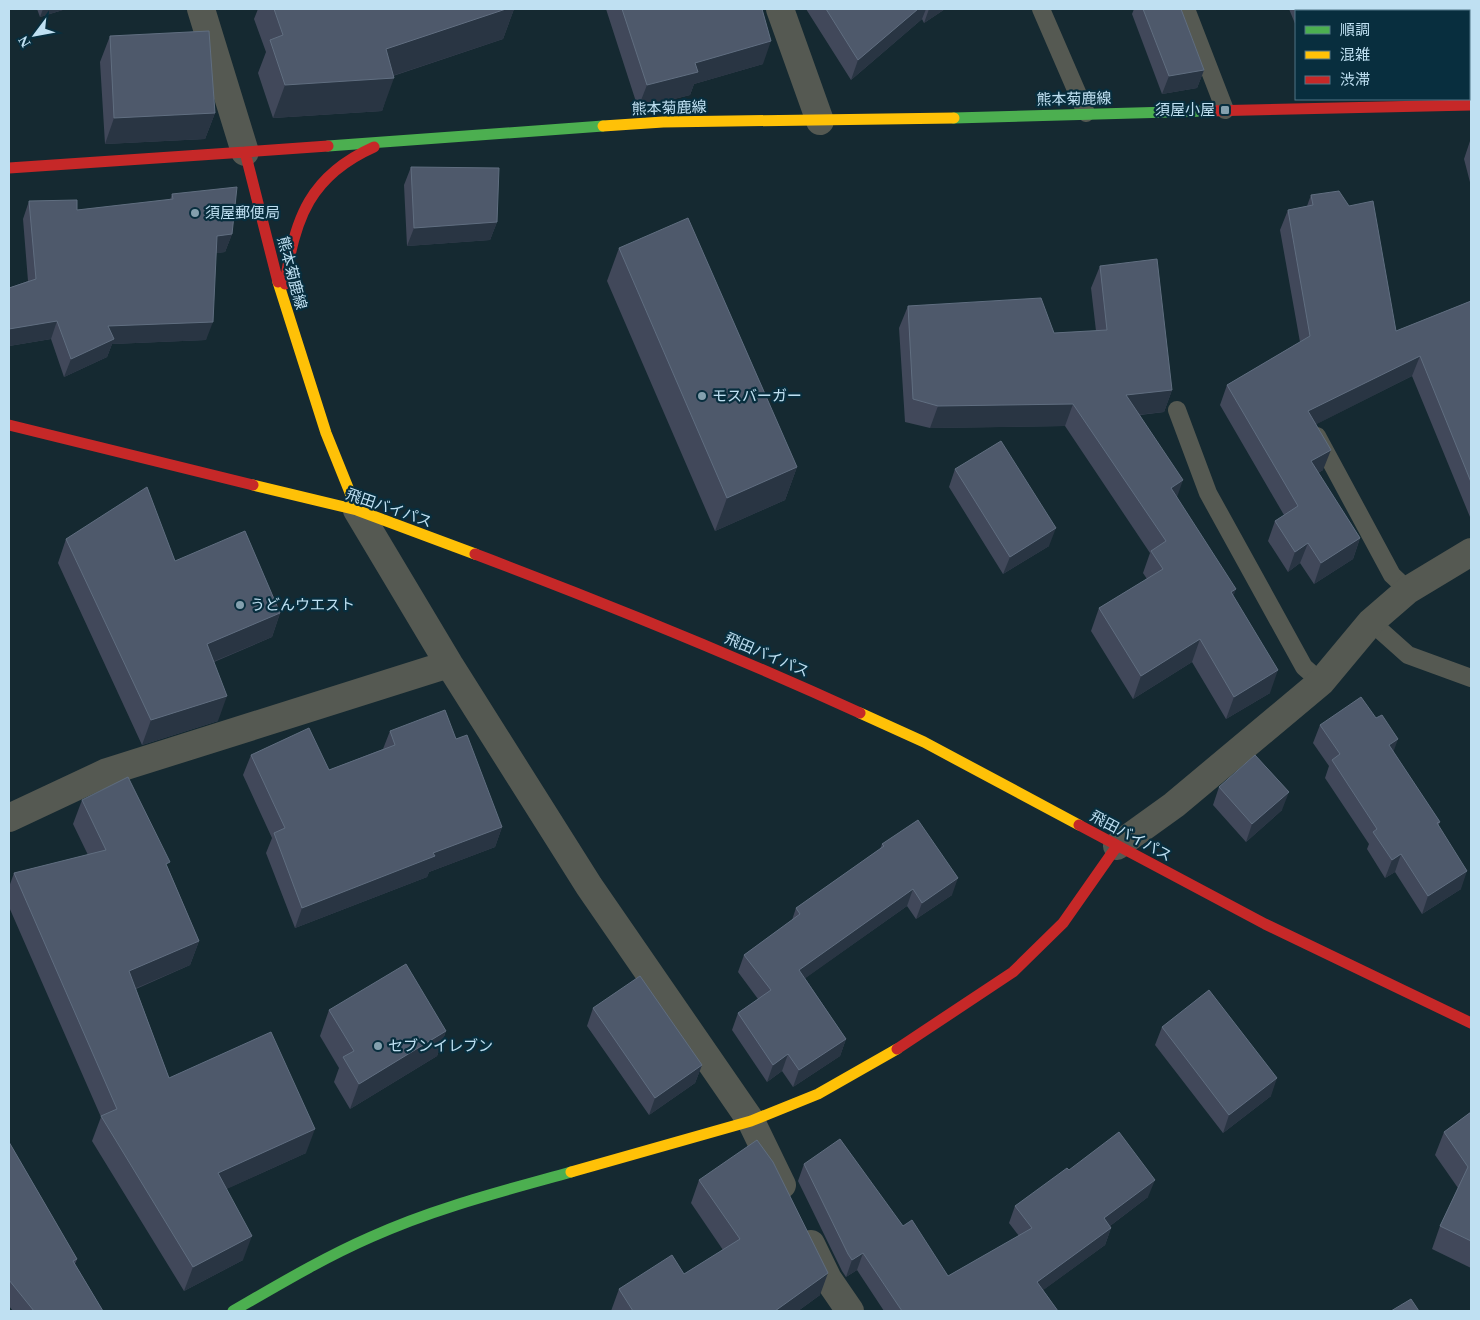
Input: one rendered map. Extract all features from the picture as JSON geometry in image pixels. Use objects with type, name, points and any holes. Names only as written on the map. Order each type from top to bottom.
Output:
[{"type":"main road","name":"熊本菊鹿線","points":[[357,510],[326,433],[283,301],[245,152],[663,122],[820,121],[1456,103]]},
{"type":"main road","points":[[283,301],[288,252],[302,214],[323,180],[347,160],[384,142]]},
{"type":"main road","points":[[9,168],[245,152]]},
{"type":"main road","name":"飛田バイパス","points":[[9,425],[357,510],[552,583],[770,672],[924,742],[1264,924],[1471,1022]]},
{"type":"main road","points":[[233,1311],[298,1274],[371,1237],[451,1206],[751,1121],[818,1094],[916,1038],[1013,972],[1063,923],[1117,846]]},
{"type":"street","points":[[200,9],[245,152]]},
{"type":"street","points":[[780,9],[820,121]]},
{"type":"street","points":[[357,510],[448,664],[590,886],[751,1121],[828,1279],[850,1311]]},
{"type":"street","points":[[1117,846],[1174,806],[1321,682],[1371,622],[1408,590],[1471,552]]},
{"type":"street","points":[[9,818],[107,772],[448,664]]},
{"type":"lane","points":[[1041,9],[1086,113]]},
{"type":"lane","points":[[1186,9],[1225,110]]},
{"type":"lane","points":[[1177,410],[1208,493],[1304,667],[1321,682]]},
{"type":"lane","points":[[1316,434],[1392,575],[1408,590]]},
{"type":"lane","points":[[1371,622],[1408,654],[1471,678]]},
{"type":"building","points":[[274,9],[506,9],[386,49],[394,78],[285,85],[270,40],[283,35]]},
{"type":"building","points":[[622,9],[762,9],[771,41],[695,63],[698,72],[647,85]]},
{"type":"building","points":[[826,9],[918,9],[858,60]]},
{"type":"building","points":[[1143,9],[1181,9],[1204,70],[1169,76]]},
{"type":"building","points":[[1303,9],[1335,9],[1332,10]]},
{"type":"building","points":[[209,31],[215,113],[114,118],[110,36]]},
{"type":"building","points":[[411,167],[499,168],[497,222],[414,228]]},
{"type":"building","points":[[237,187],[232,234],[217,236],[213,322],[108,326],[114,339],[71,359],[57,321],[9,329],[9,288],[36,279],[29,201],[77,200],[77,210],[173,199],[172,194]]},
{"type":"building","points":[[1339,191],[1349,206],[1373,201],[1396,331],[1471,301],[1471,482],[1420,356],[1308,411],[1331,450],[1311,461],[1360,538],[1321,563],[1308,543],[1295,552],[1275,521],[1298,506],[1227,385],[1310,336],[1288,210],[1313,205],[1311,195]]},
{"type":"building","points":[[688,218],[797,467],[727,498],[619,248]]},
{"type":"building","points":[[1157,259],[1172,390],[1126,395],[1183,480],[1171,488],[1236,589],[1231,592],[1278,670],[1234,697],[1200,639],[1141,676],[1099,608],[1163,569],[1151,551],[1166,541],[1073,404],[938,406],[913,399],[908,306],[1041,298],[1054,333],[1107,330],[1100,266]]},
{"type":"building","points":[[1001,441],[1056,528],[1010,557],[955,469]]},
{"type":"building","points":[[147,487],[175,561],[245,531],[280,613],[207,644],[227,696],[151,720],[66,539]]},
{"type":"building","points":[[1361,697],[1376,718],[1382,715],[1398,739],[1389,745],[1440,822],[1437,823],[1467,871],[1428,896],[1401,854],[1392,860],[1373,832],[1377,829],[1332,760],[1340,754],[1320,725]]},
{"type":"building","points":[[445,710],[456,739],[467,735],[502,827],[433,853],[435,856],[302,908],[274,833],[285,828],[251,755],[309,728],[329,770],[395,745],[390,731]]},
{"type":"building","points":[[1255,755],[1289,792],[1252,824],[1219,787]]},
{"type":"building","points":[[128,777],[170,862],[166,864],[199,941],[129,971],[169,1078],[271,1032],[315,1129],[218,1173],[252,1236],[193,1267],[101,1116],[117,1109],[14,873],[106,850],[82,800]]},
{"type":"building","points":[[918,820],[958,878],[922,903],[913,889],[799,970],[846,1039],[799,1070],[788,1054],[773,1065],[738,1013],[771,990],[744,955],[800,914],[796,908],[884,846],[882,844]]},
{"type":"building","name":"セブンイレブン","points":[[406,964],[446,1031],[359,1084],[343,1057],[354,1051],[329,1010]]},
{"type":"building","points":[[640,976],[702,1065],[655,1098],[593,1008]]},
{"type":"building","points":[[1209,990],[1277,1078],[1229,1115],[1162,1027]]},
{"type":"building","points":[[1471,1112],[1471,1241],[1440,1226],[1468,1167],[1444,1132]]},
{"type":"building","points":[[1119,1132],[1155,1180],[1104,1218],[1111,1228],[1037,1282],[1058,1311],[902,1311],[863,1253],[852,1260],[848,1254],[804,1164],[840,1139],[903,1226],[912,1220],[948,1276],[1032,1228],[1015,1206],[1067,1168],[1069,1170]]},
{"type":"building","points":[[757,1140],[773,1162],[828,1273],[775,1311],[633,1311],[619,1289],[672,1255],[684,1274],[740,1239],[699,1180]]},
{"type":"building","points":[[9,1142],[77,1259],[73,1261],[103,1311],[34,1311],[9,1280]]},
{"type":"building","points":[[1411,1299],[1419,1311],[1391,1311]]},
{"type":"traffic: fast","points":[[954,118],[1207,111]]},
{"type":"traffic: fast","points":[[328,146],[603,126]]},
{"type":"traffic: fast","points":[[233,1311],[318,1263],[395,1227],[470,1201],[571,1172]]},
{"type":"traffic: slow","points":[[603,126],[663,122],[954,118]]},
{"type":"traffic: slow","points":[[278,282],[326,433],[357,510]]},
{"type":"traffic: slow","points":[[253,485],[357,510],[475,554]]},
{"type":"traffic: slow","points":[[860,713],[924,742],[1079,825]]},
{"type":"traffic: slow","points":[[571,1172],[751,1121],[818,1094],[897,1049]]},
{"type":"traffic: jam","points":[[1207,111],[1471,105]]},
{"type":"traffic: jam","points":[[278,282],[245,152],[328,146]]},
{"type":"traffic: jam","points":[[285,284],[294,239],[309,201],[335,171],[352,158],[374,147]]},
{"type":"traffic: jam","points":[[9,168],[245,152]]},
{"type":"traffic: jam","points":[[9,425],[253,485]]},
{"type":"traffic: jam","points":[[475,554],[669,630],[860,713]]},
{"type":"traffic: jam","points":[[1079,825],[1265,924],[1471,1023]]},
{"type":"traffic: jam","points":[[897,1049],[1013,972],[1063,923],[1117,846]]},
{"type":"place","name":"須屋小屋","points":[[1225,110]]},
{"type":"place","name":"須屋郵便局","points":[[195,213]]},
{"type":"place","name":"モスバーガー","points":[[702,396]]},
{"type":"place","name":"うどんウエスト","points":[[240,605]]},
{"type":"place","name":"セブンイレブン","points":[[378,1046]]}]
